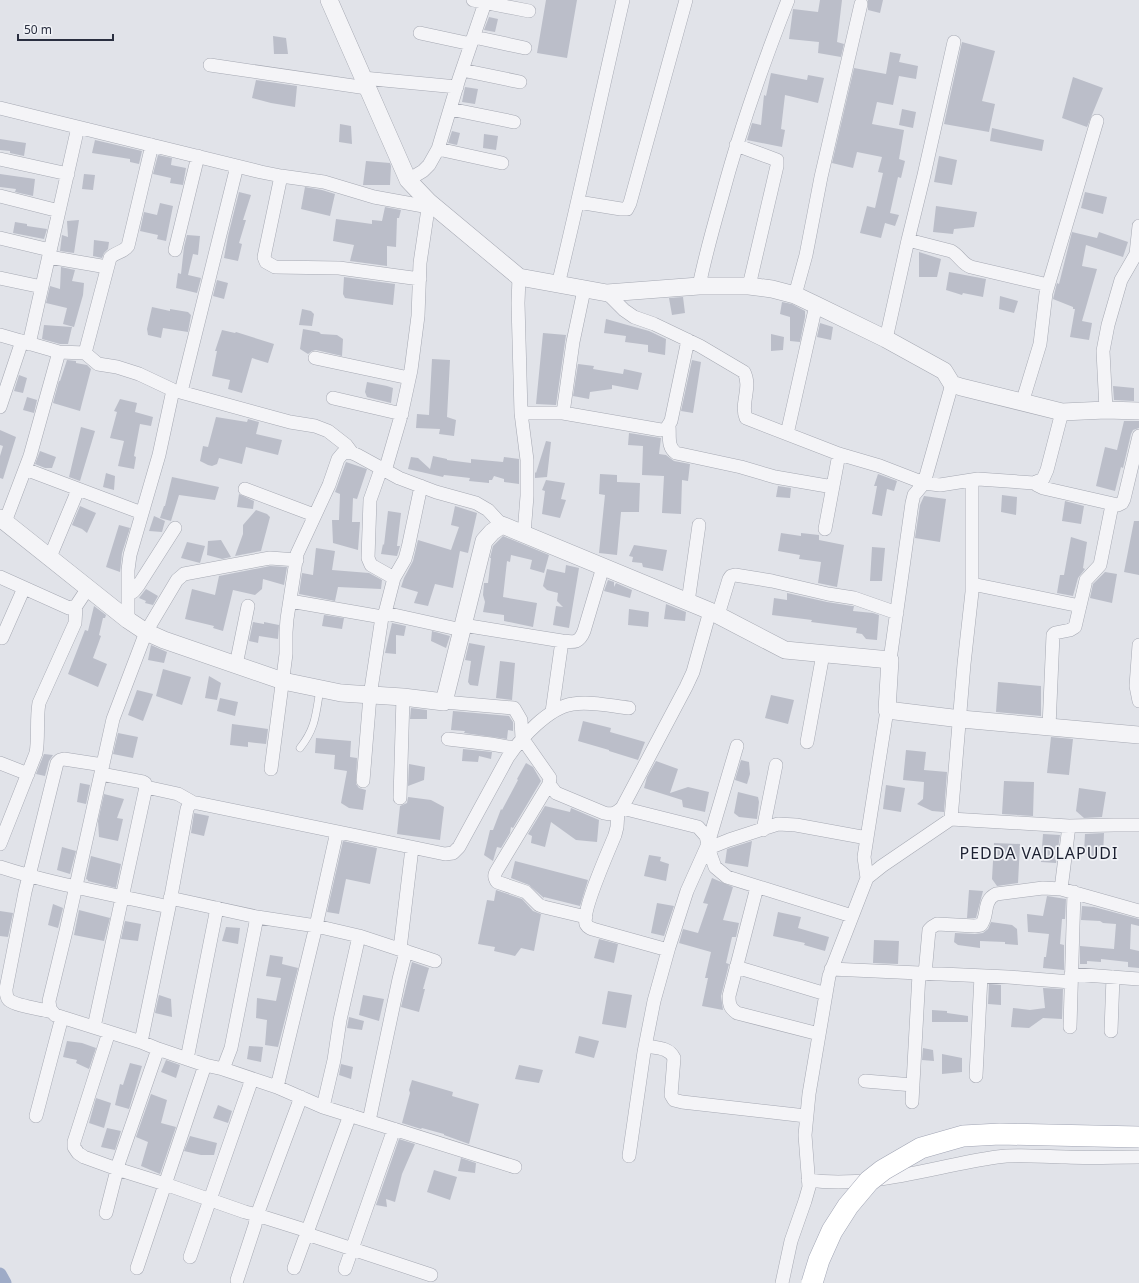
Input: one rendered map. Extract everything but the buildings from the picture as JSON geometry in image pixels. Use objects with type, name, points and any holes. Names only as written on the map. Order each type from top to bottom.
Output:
[{"type":"main road","points":[[812,1283],[819,1260],[832,1231],[848,1206],[869,1181],[883,1170],[921,1148],[945,1140],[970,1135],[1000,1134],[1139,1137]]},
{"type":"street","points":[[329,0],[408,180],[429,204],[519,277],[607,294],[699,286],[749,286],[772,289],[795,295],[886,339],[944,371],[952,384],[1062,412],[1106,410],[1139,411]]},
{"type":"street","points":[[558,284],[624,0]]},
{"type":"street","points":[[578,202],[627,209],[630,203],[686,0]]},
{"type":"street","points":[[699,286],[709,243],[736,145],[766,55],[788,0]]},
{"type":"street","points":[[408,180],[430,165],[438,149],[462,70],[473,41],[482,1],[529,11]]},
{"type":"street","points":[[795,295],[806,255],[821,177],[861,4]]},
{"type":"street","points":[[420,33],[525,48]]},
{"type":"street","points":[[886,339],[954,42]]},
{"type":"street","points":[[210,65],[365,83],[457,87]]},
{"type":"street","points":[[462,70],[520,82]]},
{"type":"street","points":[[0,108],[237,166],[281,176],[324,182],[374,197],[429,204]]},
{"type":"street","points":[[450,109],[514,122]]},
{"type":"street","points":[[1022,403],[1040,344],[1048,285],[1096,122]]},
{"type":"street","points":[[0,407],[26,342],[42,287],[78,127]]},
{"type":"street","points":[[85,353],[110,258],[113,254],[126,250],[128,246],[152,145]]},
{"type":"street","points":[[736,145],[777,160],[777,166],[749,286]]},
{"type":"street","points":[[438,149],[502,163]]},
{"type":"street","points":[[175,250],[198,156]]},
{"type":"street","points":[[0,159],[68,174]]},
{"type":"street","points":[[128,620],[128,570],[130,555],[177,391],[237,166]]},
{"type":"street","points":[[281,176],[264,257],[266,262],[275,267],[339,268],[420,279]]},
{"type":"street","points":[[0,196],[59,212]]},
{"type":"street","points":[[394,578],[370,565],[368,558],[370,500],[383,470],[402,414],[418,316],[420,264],[429,204]]},
{"type":"street","points":[[1106,410],[1103,351],[1108,325],[1121,280],[1136,254],[1139,226]]},
{"type":"street","points":[[0,238],[50,254],[107,267]]},
{"type":"street","points":[[908,240],[954,252],[963,263],[971,267],[1048,285]]},
{"type":"street","points":[[519,277],[518,303],[521,412],[527,460],[527,496],[524,534]]},
{"type":"street","points":[[0,278],[42,287]]},
{"type":"street","points":[[563,413],[573,342],[584,290]]},
{"type":"street","points":[[607,294],[634,317],[654,324],[688,340],[744,372],[748,383],[744,414],[746,418],[839,454],[880,466],[924,483],[940,485],[978,479],[1034,483],[1043,480]]},
{"type":"street","points":[[787,434],[816,305]]},
{"type":"street","points":[[0,335],[59,352],[85,353],[98,364],[139,374],[177,391],[290,422],[315,426],[328,431],[346,445],[352,453],[399,478],[476,503],[488,510],[502,526],[714,613],[785,650],[890,660]]},
{"type":"street","points":[[688,340],[669,426],[670,446],[672,449],[676,452],[741,467],[775,477],[833,487]]},
{"type":"street","points":[[59,352],[25,469],[2,520],[128,620],[146,632],[164,640],[283,681],[320,689],[370,696],[403,697],[514,708],[521,720],[518,743]]},
{"type":"street","points":[[315,358],[409,378]]},
{"type":"street","points":[[782,1283],[791,1241],[809,1187],[805,1134],[806,1116],[831,969],[867,878],[864,857],[887,710],[890,660],[912,503],[914,495],[924,483],[952,384]]},
{"type":"street","points":[[333,398],[402,414]]},
{"type":"street","points":[[521,412],[563,413],[661,430],[669,426]]},
{"type":"street","points":[[1062,412],[1047,470],[1043,480],[1037,485],[1043,488],[1112,505],[1122,503],[1139,436]]},
{"type":"street","points":[[271,770],[286,654],[286,632],[297,554],[329,485],[338,459],[343,453],[352,453]]},
{"type":"street","points":[[825,529],[839,454]]},
{"type":"street","points":[[25,469],[142,513]]},
{"type":"street","points":[[952,819],[972,584],[972,480]]},
{"type":"street","points":[[363,781],[370,696],[384,615],[394,578],[405,559],[421,486]]},
{"type":"street","points":[[245,489],[314,515]]},
{"type":"street","points":[[50,557],[78,490]]},
{"type":"street","points":[[1050,727],[1053,635],[1058,632],[1073,630],[1076,624],[1086,580],[1099,568],[1100,565],[1112,505]]},
{"type":"street","points":[[688,602],[699,525]]},
{"type":"street","points":[[444,702],[484,541],[492,532],[502,526]]},
{"type":"street","points":[[128,595],[138,586],[175,528]]},
{"type":"street","points":[[57,1014],[50,1010],[49,1001],[76,888],[112,719],[146,632],[177,580],[184,574],[270,558],[297,560]]},
{"type":"street","points":[[290,601],[462,628],[573,642],[581,638],[603,567]]},
{"type":"street","points":[[668,950],[589,928],[586,925],[586,917],[596,882],[615,835],[620,810],[686,687],[693,672],[714,613],[731,576],[735,575],[772,581],[828,594],[854,598],[896,613]]},
{"type":"street","points":[[0,577],[69,608],[76,606]]},
{"type":"street","points":[[972,584],[1080,606]]},
{"type":"street","points":[[2,638],[24,588]]},
{"type":"street","points":[[0,844],[28,774],[37,746],[39,704],[75,623],[76,606],[88,588]]},
{"type":"street","points":[[236,664],[248,606]]},
{"type":"street","points":[[552,712],[562,641]]},
{"type":"street","points":[[1139,644],[1136,686],[1139,701]]},
{"type":"street","points":[[807,742],[823,654]]},
{"type":"street","points":[[400,798],[403,697]]},
{"type":"street","points":[[146,787],[178,794],[194,803],[412,848],[445,854],[453,853],[459,847],[505,763],[518,743],[552,712],[572,704],[581,703],[629,708]]},
{"type":"street","points":[[887,710],[961,719],[1139,734]]},
{"type":"street","points":[[448,739],[491,744],[518,743],[550,778],[549,784],[497,870],[495,878],[497,882],[526,892],[540,905],[586,917]]},
{"type":"street","points":[[629,1156],[654,1001],[668,950],[687,891],[708,846],[737,746]]},
{"type":"street","points":[[94,1027],[146,787],[145,783],[143,782],[64,759],[57,763],[29,876],[6,989],[6,995],[9,1000],[14,1003],[57,1014],[94,1027],[141,1042],[205,1065],[223,1069],[277,1087],[323,1106],[350,1115],[515,1167]]},
{"type":"street","points":[[0,763],[28,774]]},
{"type":"street","points":[[763,830],[776,765]]},
{"type":"street","points":[[549,784],[556,793],[604,813],[616,813],[620,810],[698,827],[706,836],[715,867],[727,877],[852,916]]},
{"type":"street","points":[[141,1042],[186,810],[190,803],[194,803]]},
{"type":"street","points":[[867,878],[882,866],[952,819],[1069,826],[1139,826]]},
{"type":"street","points":[[708,846],[763,830],[778,824],[788,824],[867,838]]},
{"type":"street","points":[[1069,826],[1068,891],[1071,978],[1070,1027]]},
{"type":"street","points":[[277,1087],[316,926],[336,833]]},
{"type":"street","points":[[369,1121],[399,979],[412,848]]},
{"type":"street","points":[[0,866],[29,876],[76,888],[169,903],[217,908],[316,926],[359,936],[435,961]]},
{"type":"street","points":[[757,887],[729,996],[731,1009],[737,1013],[819,1034]]},
{"type":"street","points":[[912,1102],[922,974],[930,930],[932,927],[937,924],[980,925],[984,918],[988,901],[996,894],[1043,888],[1068,891],[1139,911]]},
{"type":"street","points":[[187,1059],[217,908]]},
{"type":"street","points":[[223,1069],[231,1048],[257,916]]},
{"type":"street","points":[[323,1106],[334,1060],[340,1020],[359,936]]},
{"type":"street","points":[[736,967],[826,994]]},
{"type":"street","points":[[831,969],[981,976],[1071,978],[1113,977],[1139,979]]},
{"type":"street","points":[[976,1076],[981,976]]},
{"type":"street","points":[[1111,1031],[1113,977]]},
{"type":"street","points":[[36,1116],[57,1014]]},
{"type":"street","points":[[109,1032],[78,1126],[74,1147],[78,1153],[84,1157],[117,1169],[257,1215],[352,1250],[431,1275]]},
{"type":"street","points":[[646,1046],[668,1050],[672,1053],[674,1058],[671,1095],[674,1100],[806,1116]]},
{"type":"street","points":[[106,1213],[117,1169],[158,1049]]},
{"type":"street","points":[[137,1268],[205,1065]]},
{"type":"street","points":[[190,1257],[252,1079]]},
{"type":"street","points":[[865,1081],[913,1085]]},
{"type":"street","points":[[236,1280],[255,1226],[257,1215],[301,1097]]},
{"type":"street","points":[[294,1268],[350,1115]]},
{"type":"street","points":[[345,1269],[394,1129]]},
{"type":"street","points":[[808,1180],[834,1183],[872,1180],[902,1176],[998,1157],[1012,1156],[1139,1157]]},
{"type":"lane","points":[[300,748],[311,732],[315,719],[320,689]]},
{"type":"waterway","points":[[0,1274],[5,1283]]},
{"type":"district","name":"PEDDA VADLAPUDI","points":[[1039,853]]}]
